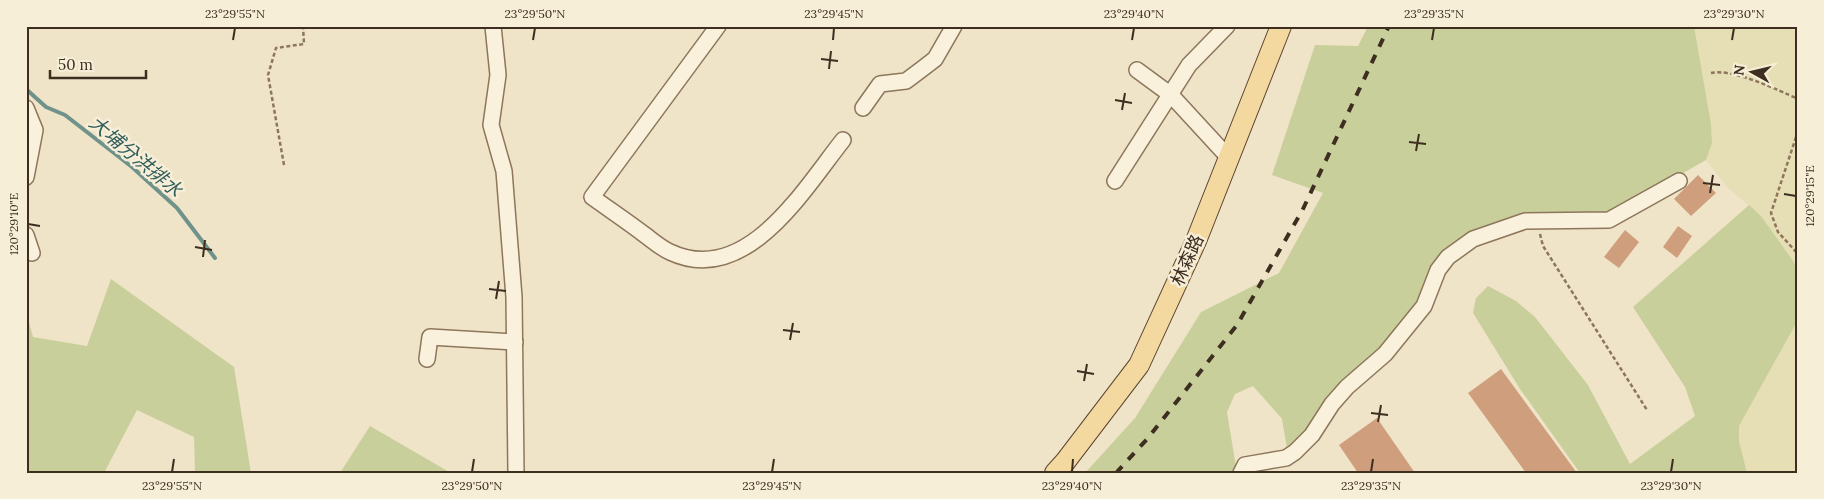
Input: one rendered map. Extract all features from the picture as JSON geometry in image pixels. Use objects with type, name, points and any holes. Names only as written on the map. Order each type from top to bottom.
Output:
[{"type":"main road","name":"林森路","points":[[1055,473],[1139,365],[1196,241],[1281,26]]},
{"type":"lane","points":[[493,26],[498,75],[491,125],[504,171],[516,342],[516,473]]},
{"type":"lane","points":[[718,26],[592,197],[669,252],[690,260],[711,260],[737,251],[766,234],[785,214],[843,140]]},
{"type":"lane","points":[[863,108],[880,84],[906,81],[935,59],[954,26]]},
{"type":"lane","points":[[1114,181],[1189,65],[1227,26]]},
{"type":"lane","points":[[1137,70],[1171,94],[1229,158]]},
{"type":"lane","points":[[26,108],[35,130],[26,177]]},
{"type":"lane","points":[[1241,473],[1246,466],[1286,458],[1312,435],[1342,393],[1385,354],[1424,306],[1438,270],[1448,256],[1473,238],[1507,225],[1525,221],[1610,220],[1679,181]]},
{"type":"lane","points":[[26,235],[32,253]]},
{"type":"lane","points":[[427,359],[430,337],[516,342]]},
{"type":"path","points":[[284,165],[268,75],[276,48],[304,44],[303,26]]},
{"type":"path","points":[[1711,73],[1719,71],[1744,78],[1798,99]]},
{"type":"path","points":[[1798,131],[1773,202],[1772,213],[1778,232],[1798,254]]},
{"type":"path","points":[[1539,221],[1543,246],[1647,410]]},
{"type":"shaded area","points":[[1694,26],[1783,26],[1798,32],[1798,274],[1794,262],[1761,216],[1727,187],[1706,160],[1712,143],[1711,124]]},
{"type":"shaded area","points":[[1798,320],[1798,473],[1747,473],[1739,441],[1739,426]]},
{"type":"green space","points":[[1368,26],[1694,26],[1711,124],[1712,143],[1706,160],[1608,216],[1473,234],[1361,373],[1313,425],[1287,449],[1282,419],[1253,386],[1235,394],[1227,412],[1237,473],[1085,473],[1135,418],[1201,312],[1279,273],[1323,193],[1272,175],[1315,45],[1358,46]]},
{"type":"green space","points":[[1749,205],[1761,216],[1794,262],[1798,274],[1798,320],[1739,426],[1739,441],[1747,473],[1580,473],[1520,389],[1473,313],[1476,298],[1488,286],[1516,301],[1535,317],[1588,385],[1630,464],[1695,416],[1685,387],[1633,307]]},
{"type":"green space","points":[[111,279],[234,367],[251,473],[195,473],[194,437],[137,410],[104,473],[26,473],[26,311],[33,337],[87,346]]},
{"type":"green space","points":[[370,426],[451,473],[340,473]]},
{"type":"building","points":[[1698,175],[1716,193],[1691,216],[1674,199]]},
{"type":"building","points":[[1678,226],[1692,236],[1677,258],[1663,247]]},
{"type":"building","points":[[1625,230],[1639,242],[1619,268],[1604,257]]},
{"type":"building","points":[[1501,369],[1577,473],[1526,473],[1468,393]]},
{"type":"building","points":[[1377,418],[1415,473],[1358,473],[1339,445]]},
{"type":"waterway","name":"大埔分洪排水","points":[[26,89],[46,107],[65,115],[132,167],[177,208],[215,258]]},
{"type":"railway","points":[[1116,473],[1148,438],[1237,325],[1303,209],[1389,26]]}]
